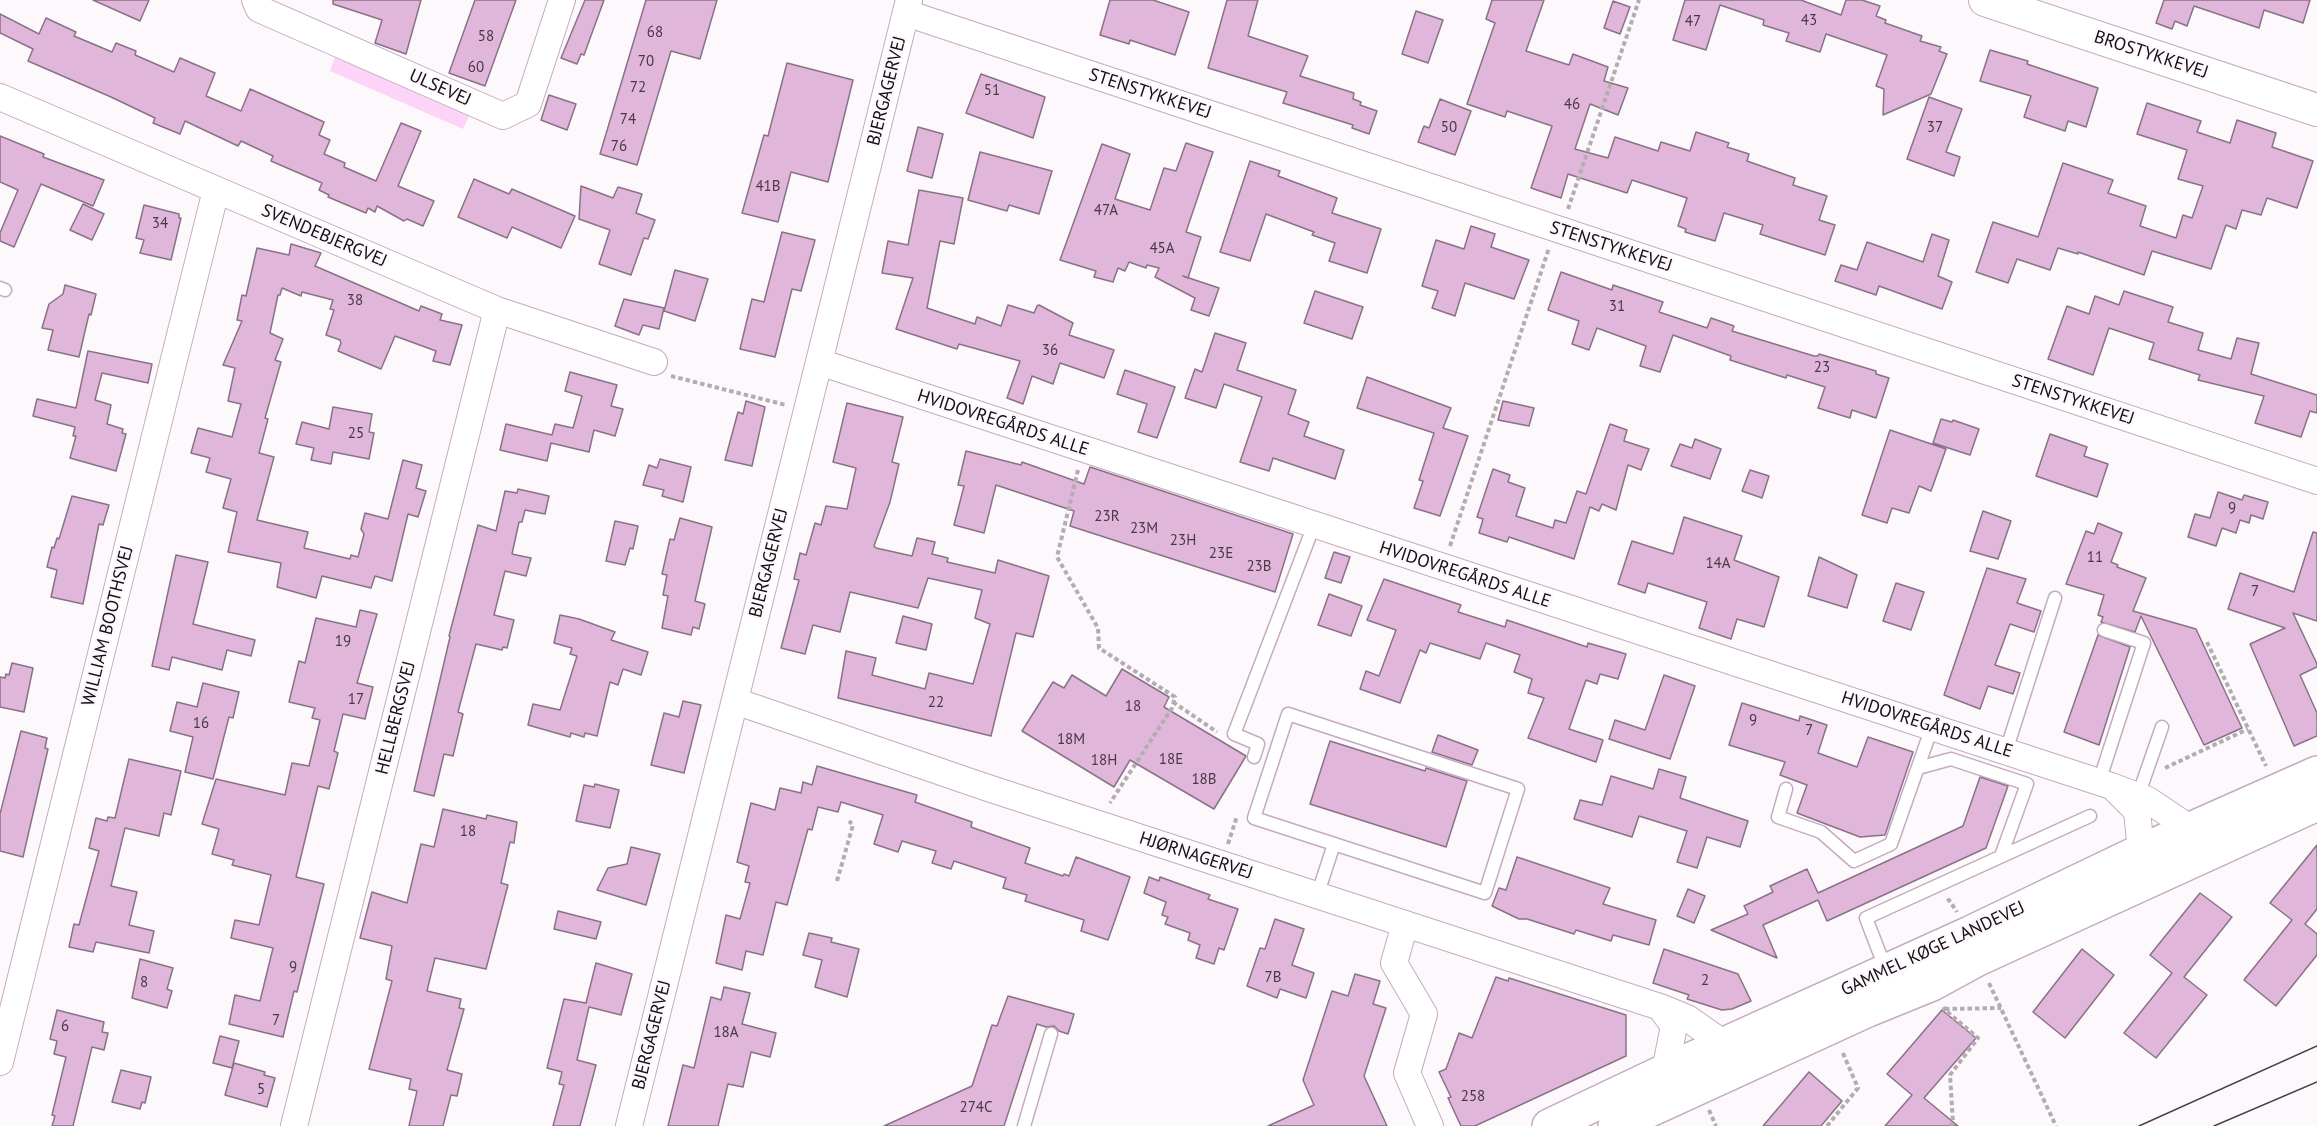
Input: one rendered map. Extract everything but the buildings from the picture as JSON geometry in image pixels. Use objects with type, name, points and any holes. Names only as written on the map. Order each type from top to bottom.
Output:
[{"type":"main road","name":"GAMMEL KØGE LANDEVEJ","points":[[1549,1126],[2317,773]]},
{"type":"main road","name":"GAMMEL KØGE LANDEVEJ","points":[[1615,1126],[1868,1010],[1938,997],[1978,959],[2317,804]]},
{"type":"street","name":"ULSEVEJ","points":[[255,0],[259,9],[503,116],[528,104],[562,0]]},
{"type":"street","name":"BROSTYKKEVEJ","points":[[1985,0],[2317,110]]},
{"type":"street","name":"STENSTYKKEVEJ","points":[[908,7],[1561,230],[2317,481]]},
{"type":"street","name":"BJERGAGERVEJ","points":[[629,1126],[908,7]]},
{"type":"street","name":"SVENDEBJERGVEJ","points":[[0,97],[497,310],[654,362]]},
{"type":"street","name":"WILLIAM BOOTHSVEJ","points":[[0,1062],[216,190]]},
{"type":"street","name":"HELLBERGSVEJ","points":[[294,1126],[497,310]]},
{"type":"street","name":"HVIDOVREGÅRDS ALLE","points":[[819,362],[2105,784],[2141,787],[2148,800],[2191,829]]},
{"type":"street","name":"HJØRNAGERVEJ","points":[[735,701],[1097,824],[1660,1007],[1687,1018],[1724,1044]]},
{"type":"street","name":"HVIDOVREGÅRDS ALLE","points":[[2105,784],[2137,811],[2141,852]]},
{"type":"street","points":[[1405,924],[1394,963],[1424,1014],[1407,1073],[1430,1126]]},
{"type":"street","points":[[1660,1007],[1674,1026],[1665,1071]]},
{"type":"lane","points":[[1254,757],[1258,744],[1234,734],[1314,525]]},
{"type":"lane","points":[[2006,751],[2055,598]]},
{"type":"lane","points":[[2104,630],[2144,643],[2105,784]]},
{"type":"lane","points":[[1288,714],[1518,789],[1485,893],[1334,843],[1254,818],[1288,714]]},
{"type":"lane","points":[[2141,787],[2162,726]]},
{"type":"lane","points":[[1786,789],[1778,817],[1821,832],[1854,861],[1892,844],[1932,727]]},
{"type":"lane","points":[[1918,768],[1951,759],[2027,784],[2001,856]]},
{"type":"lane","points":[[1887,971],[1866,918],[2090,816]]},
{"type":"lane","points":[[1317,896],[1334,843]]},
{"type":"lane","points":[[1024,1126],[1051,1034]]},
{"type":"path","points":[[1443,568],[1549,247],[1561,230],[1639,0]]},
{"type":"path","points":[[654,362],[662,374],[807,411]]},
{"type":"path","points":[[1084,449],[1057,557],[1098,628],[1099,648],[1175,697],[1172,708],[1097,824]]},
{"type":"path","points":[[2207,642],[2277,791]]},
{"type":"path","points":[[1173,702],[1218,732]]},
{"type":"path","points":[[2141,787],[2248,729]]},
{"type":"path","points":[[837,881],[853,825],[849,821]]},
{"type":"path","points":[[1978,959],[2056,1126]]},
{"type":"path","points":[[1938,997],[2001,1008]]},
{"type":"path","points":[[1938,997],[1978,1038],[1950,1075],[1953,1123],[1950,1126]]},
{"type":"path","points":[[1827,1126],[1858,1088],[1832,1028]]},
{"type":"shaded area","points":[[337,51],[471,112],[463,129],[330,71]]},
{"type":"tram line","points":[[2139,1126],[2317,1046]]},
{"type":"tram line","points":[[2214,1126],[2317,1082]]}]
